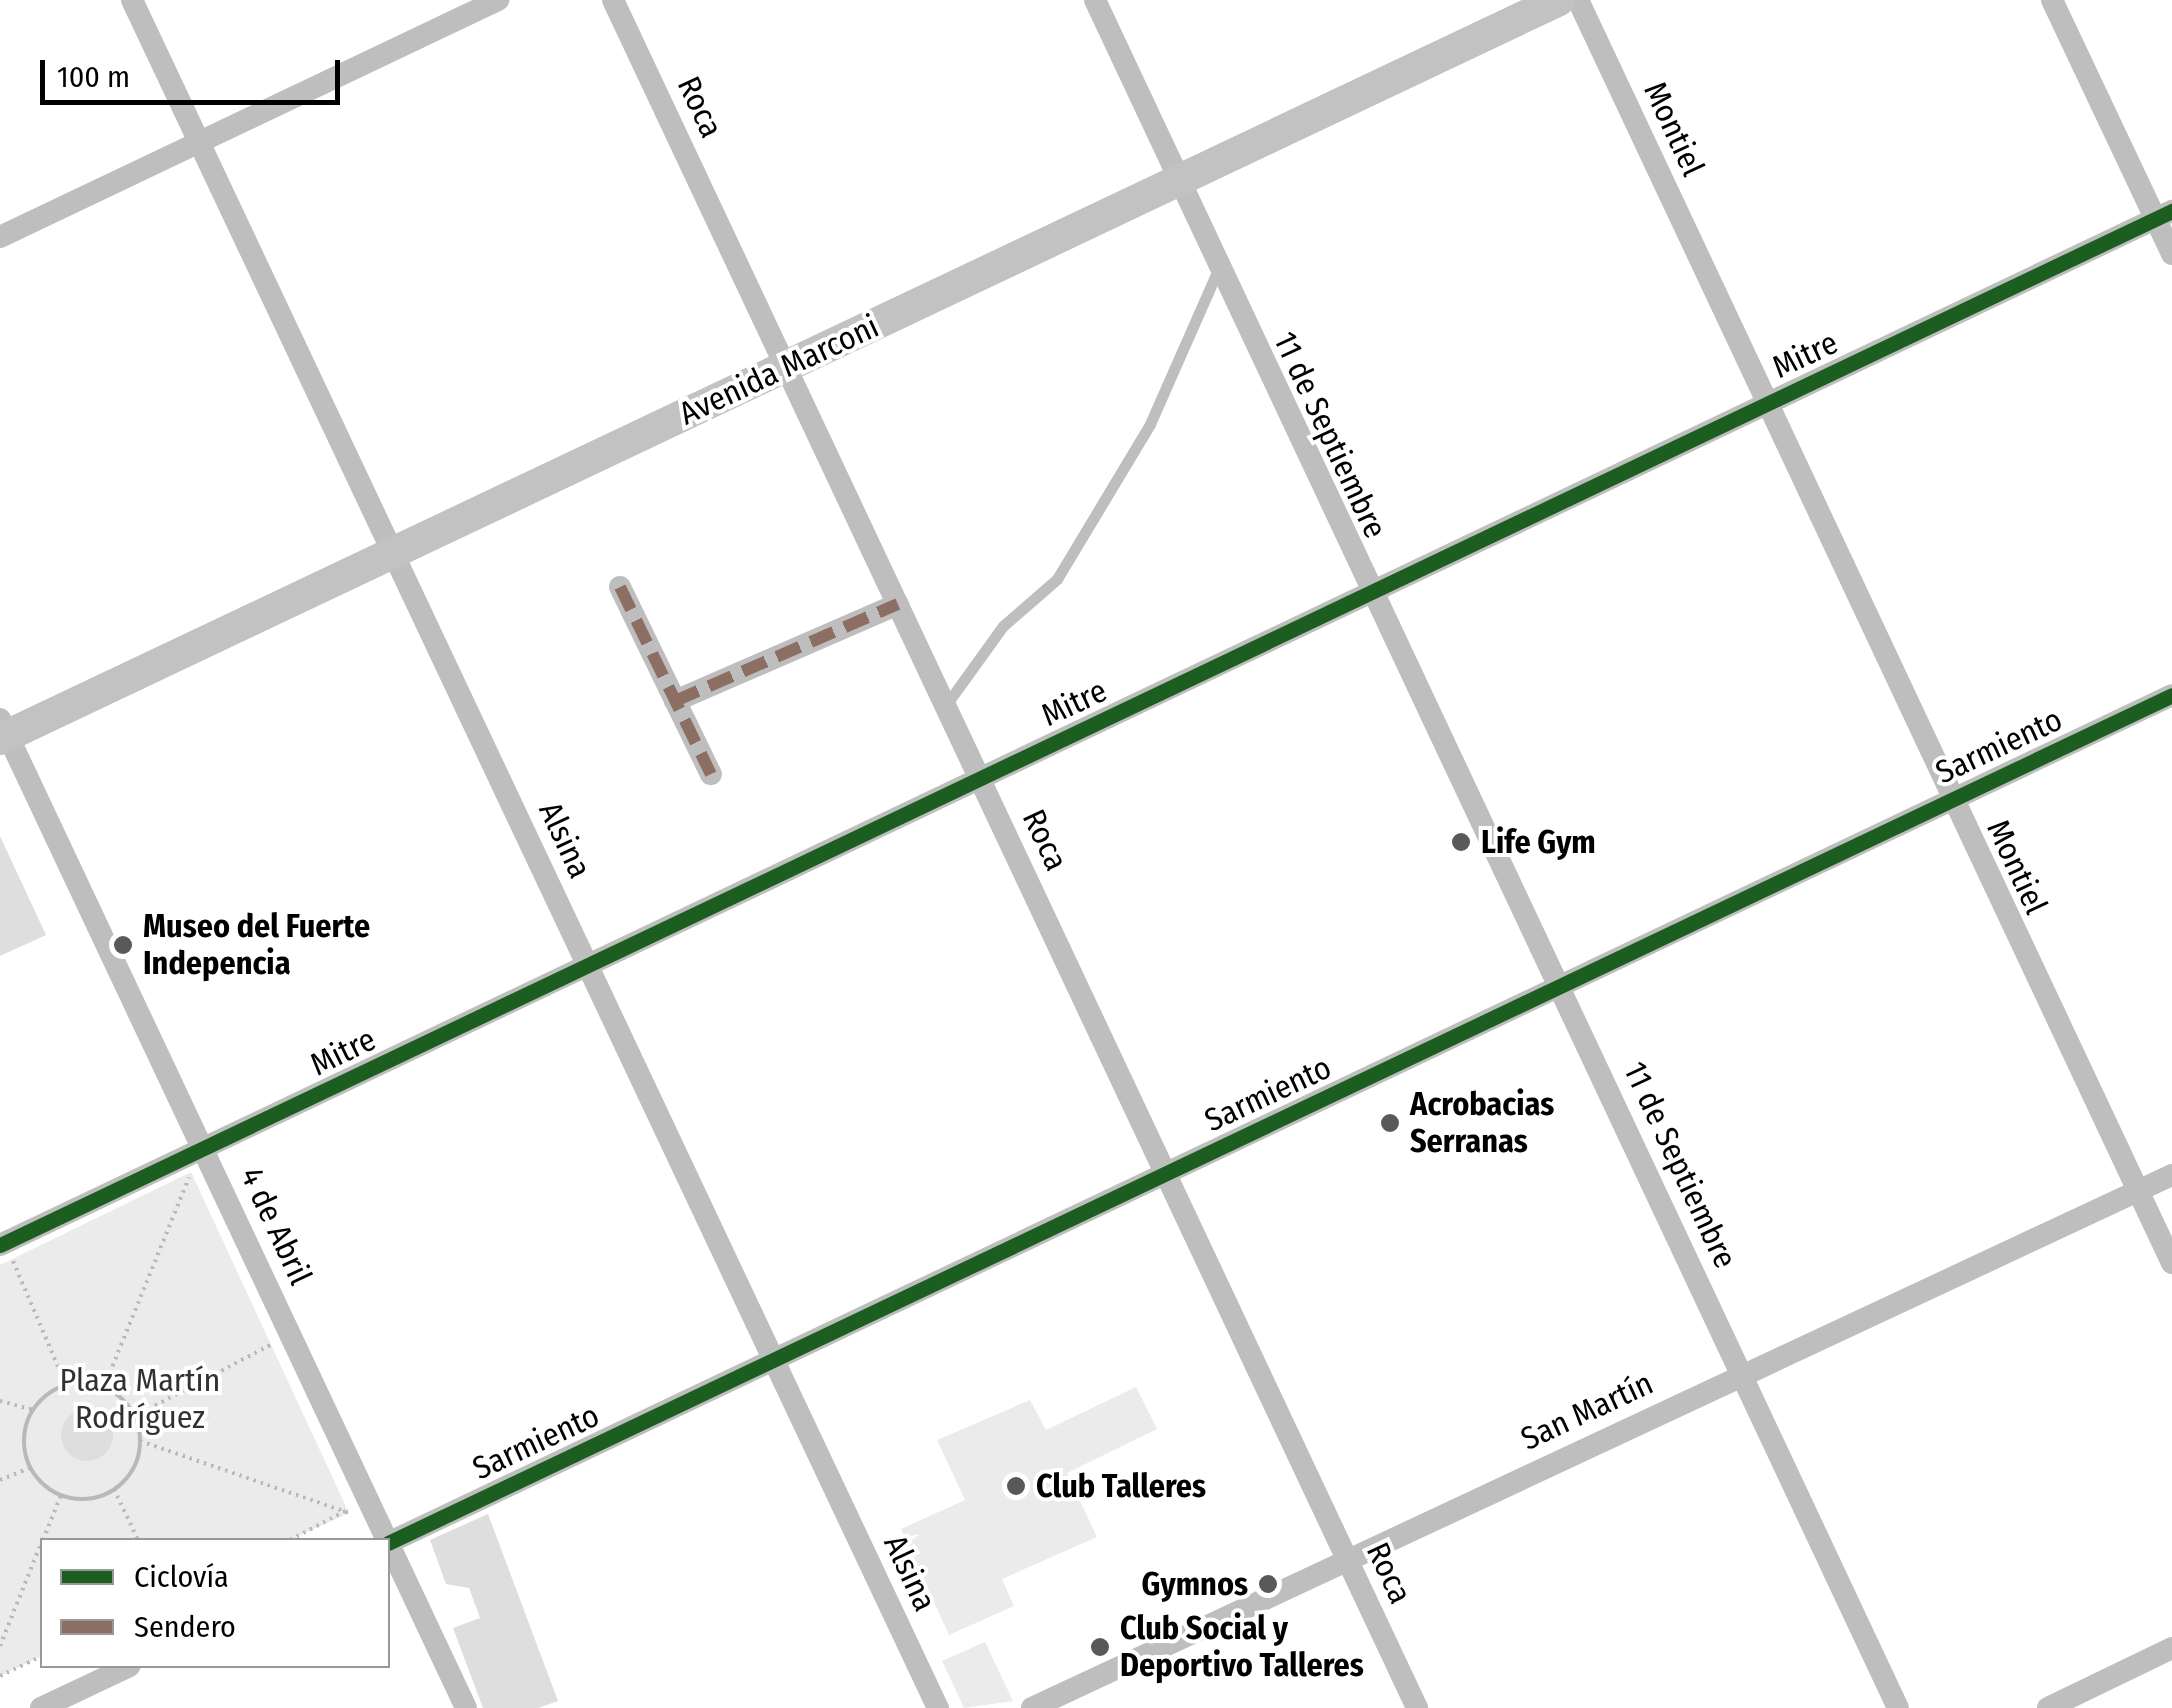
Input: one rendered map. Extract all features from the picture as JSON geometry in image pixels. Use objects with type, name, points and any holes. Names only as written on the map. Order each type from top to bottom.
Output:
[{"type":"main road","name":"Avenida Marconi","points":[[3,731],[394,553],[1559,0]]},
{"type":"street","name":"Alsina","points":[[132,0],[938,1708]]},
{"type":"street","points":[[0,237],[498,0]]},
{"type":"street","name":"Roca","points":[[613,0],[1417,1708]]},
{"type":"street","name":"11 de Septiembre","points":[[1095,0],[1898,1708]]},
{"type":"street","name":"Montiel","points":[[1578,0],[2172,1262]]},
{"type":"street","points":[[2052,0],[2164,215],[2172,254]]},
{"type":"street","name":"Mitre","points":[[6,1252],[203,1148],[2164,215]]},
{"type":"street","points":[[620,587],[711,774]]},
{"type":"street","points":[[675,701],[898,604]]},
{"type":"street","name":"Sarmiento","points":[[390,1542],[2172,695]]},
{"type":"street","name":"4 de Abril","points":[[3,731],[386,1538]]},
{"type":"street","name":"San Martín","points":[[1032,1708],[2172,1176]]},
{"type":"street","name":"4 de Abril","points":[[390,1547],[466,1708]]},
{"type":"street","points":[[2048,1708],[2172,1648]]},
{"type":"street","points":[[41,1708],[126,1668]]},
{"type":"lane","points":[[946,706],[1003,626],[1058,579],[1150,424],[1220,265]]},
{"type":"path","points":[[173,1181],[191,1172]]},
{"type":"path","points":[[191,1172],[199,1189]]},
{"type":"path","points":[[104,1387],[191,1172]]},
{"type":"path","points":[[6,1252],[30,1250]]},
{"type":"path","points":[[0,1265],[6,1252]]},
{"type":"path","points":[[6,1252],[66,1385]]},
{"type":"path","points":[[262,1328],[278,1362]]},
{"type":"path","points":[[135,1416],[270,1345]]},
{"type":"path","points":[[66,1385],[104,1387],[135,1416],[140,1441],[114,1490],[61,1495],[30,1468],[25,1428],[33,1410],[66,1385]]},
{"type":"path","points":[[0,1400],[33,1410]]},
{"type":"path","points":[[140,1441],[349,1513],[362,1522]]},
{"type":"path","points":[[0,1480],[30,1468]]},
{"type":"path","points":[[114,1490],[137,1538]]},
{"type":"path","points":[[44,1538],[61,1495]]},
{"type":"path","points":[[341,1496],[349,1513]]},
{"type":"path","points":[[294,1538],[349,1513]]},
{"type":"path","points":[[0,1646],[40,1548]]},
{"type":"path","points":[[0,1676],[40,1657]]},
{"type":"green space","name":"Plaza Martín Rodríguez","points":[[191,1172],[349,1513],[294,1538],[40,1538],[40,1657],[0,1676],[0,1265]]},
{"type":"green space","points":[[1136,1387],[1157,1429],[1067,1473],[1097,1537],[1002,1579],[1014,1606],[949,1635],[901,1529],[965,1500],[937,1440],[1030,1400],[1046,1430]]},
{"type":"green space","points":[[985,1642],[1013,1701],[964,1708],[942,1661]]},
{"type":"building","points":[[0,836],[46,935],[0,956]]},
{"type":"building","points":[[87,1409],[106,1416],[113,1435],[106,1454],[87,1461],[68,1454],[61,1435],[68,1416]]},
{"type":"building","points":[[488,1514],[558,1701],[538,1708],[483,1708],[453,1628],[480,1618],[469,1588],[446,1584],[430,1540]]},
{"type":"marked path","points":[[620,587],[711,774]]},
{"type":"marked path","points":[[675,701],[898,604]]},
{"type":"cycle path","points":[[0,1245],[2172,211]]},
{"type":"cycle path","points":[[390,1542],[2172,695]]},
{"type":"place","name":"Life Gym","points":[[1461,842]]},
{"type":"place","name":"Museo del Fuerte Indepencia","points":[[123,945]]},
{"type":"place","name":"Acrobacias Serranas","points":[[1390,1123]]},
{"type":"place","name":"Club Talleres","points":[[1016,1486]]},
{"type":"place","name":"Gymnos","points":[[1268,1584]]},
{"type":"place","name":"Club Social y Deportivo Talleres","points":[[1100,1647]]}]
